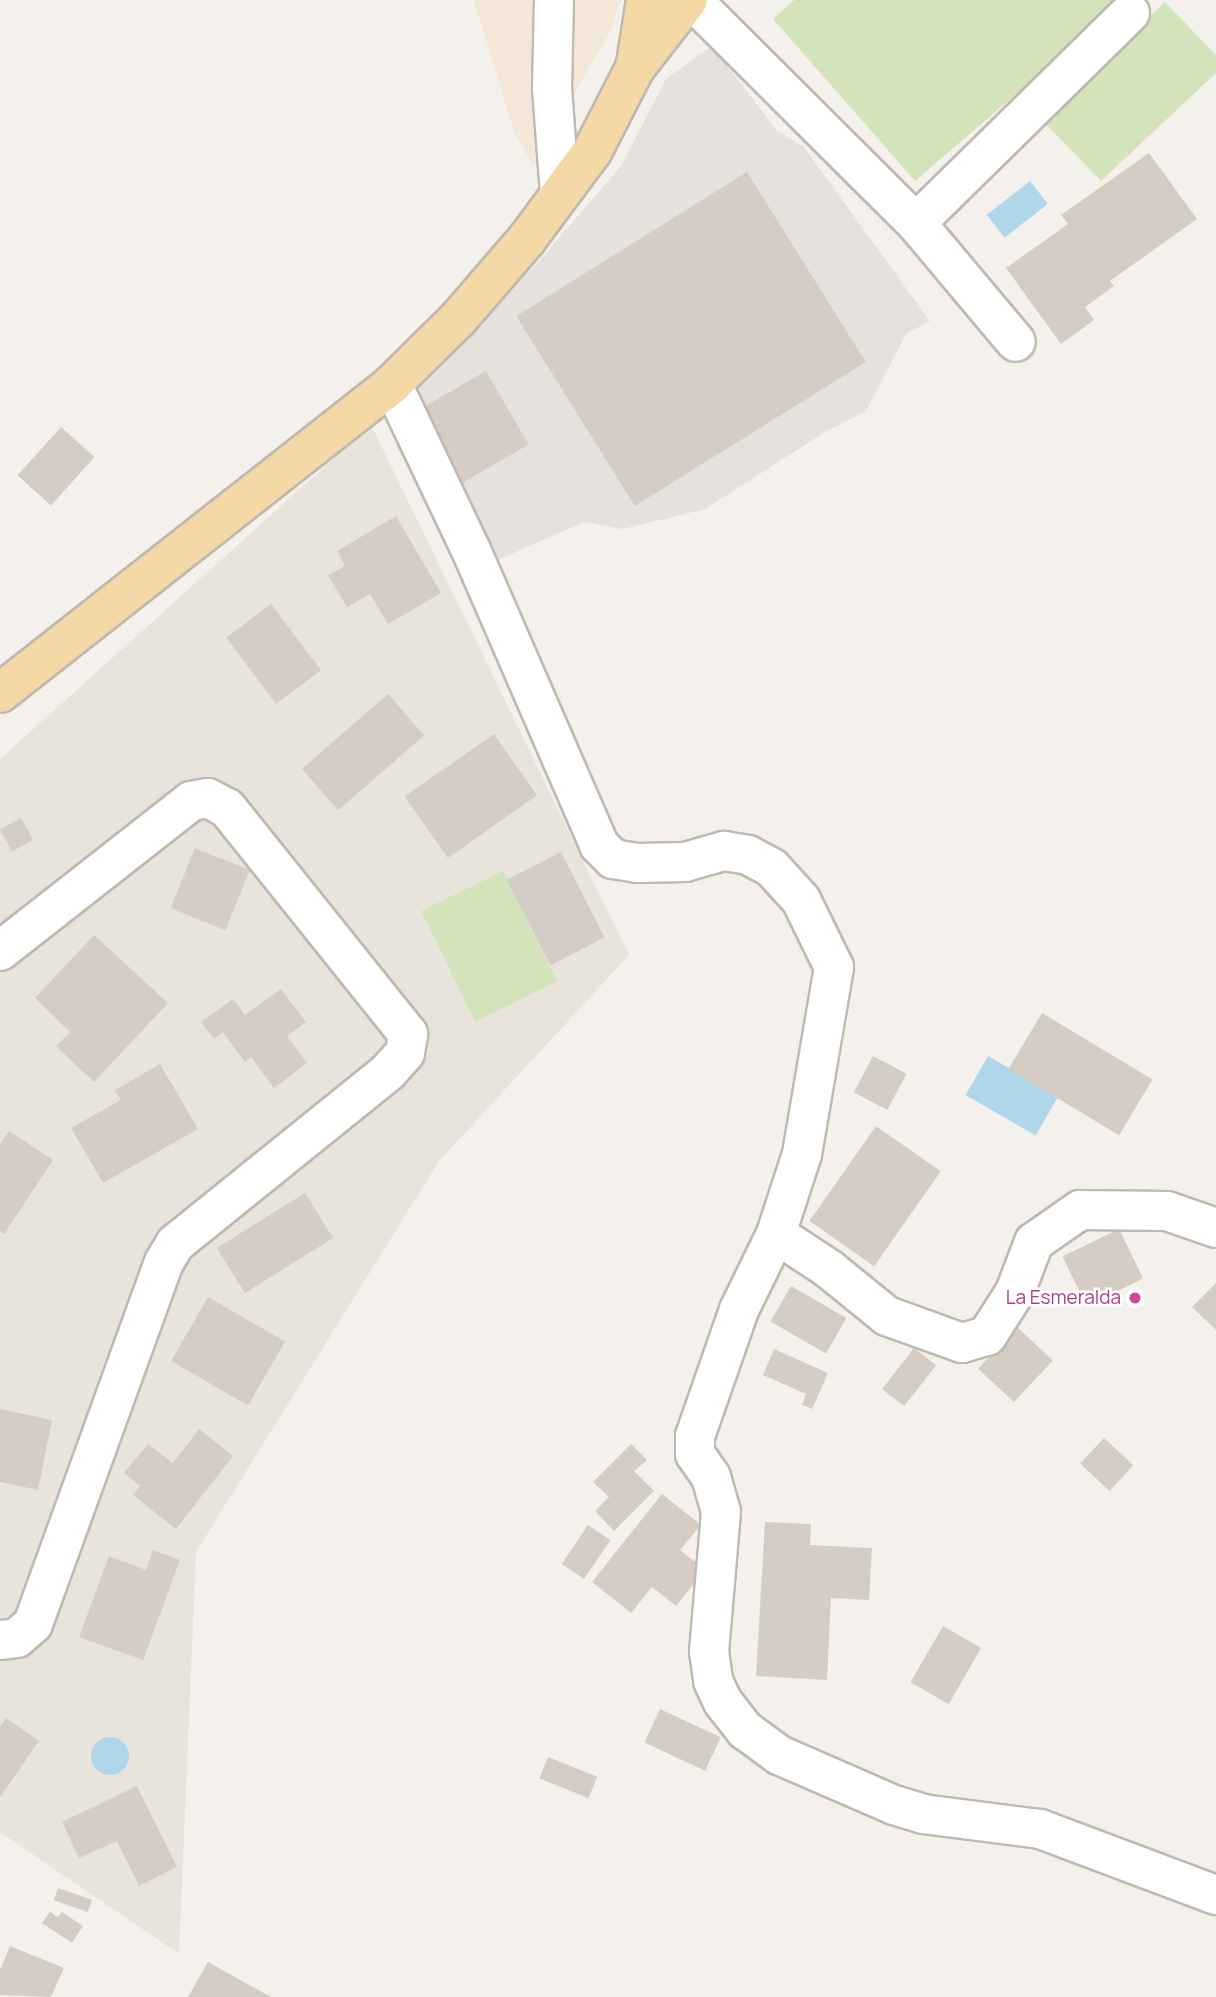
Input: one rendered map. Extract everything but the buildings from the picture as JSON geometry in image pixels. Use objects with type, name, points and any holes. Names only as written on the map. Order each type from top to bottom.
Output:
[{"type":"main road","points":[[635,68],[646,0]]},
{"type":"main road","points":[[3,685],[392,384],[458,319],[593,150],[635,68],[690,0]]},
{"type":"street","points":[[554,0],[552,88],[560,194]]},
{"type":"street","points":[[690,0],[916,223],[1016,342]]},
{"type":"street","points":[[916,223],[1130,13]]},
{"type":"street","points":[[392,384],[471,550],[599,845],[613,859],[638,863],[685,862],[724,851],[748,855],[772,868],[801,900],[834,967],[803,1153],[776,1234],[739,1310],[695,1436],[695,1454],[711,1477],[721,1512],[709,1651],[713,1681],[723,1702],[745,1730],[779,1755],[894,1805],[923,1814],[1040,1829],[1216,1895]]},
{"type":"street","points":[[0,951],[191,801],[208,798],[227,807],[408,1034],[405,1053],[388,1072],[175,1244],[164,1262],[33,1624],[17,1638],[0,1640]]},
{"type":"street","points":[[776,1234],[829,1269],[887,1315],[962,1343],[987,1336],[1015,1292],[1034,1242],[1080,1210],[1167,1211],[1216,1228]]},
{"type":"shaded area","points":[[474,0],[621,0],[612,28],[533,166],[514,132]]},
{"type":"shaded area","points":[[712,46],[777,131],[803,146],[930,321],[906,334],[866,411],[825,432],[705,509],[623,529],[584,522],[498,560],[412,389],[540,260],[621,166],[666,79]]},
{"type":"shaded area","points":[[371,425],[629,955],[439,1161],[196,1552],[179,1954],[0,1832],[0,759]]},
{"type":"green space","points":[[794,0],[1115,0],[1120,5],[915,181],[773,19]]},
{"type":"green space","points":[[1165,2],[1216,55],[1216,73],[1101,181],[1041,119]]},
{"type":"green space","points":[[503,871],[557,982],[475,1021],[421,911]]},
{"type":"water","points":[[1030,181],[1048,204],[1005,238],[987,215]]},
{"type":"water","points":[[988,1056],[1058,1096],[1036,1135],[966,1095]]},
{"type":"water","points":[[110,1737],[123,1743],[129,1756],[123,1769],[110,1775],[97,1769],[91,1756],[97,1743]]},
{"type":"place","name":"La Esmeralda","points":[[1135,1298]]}]
